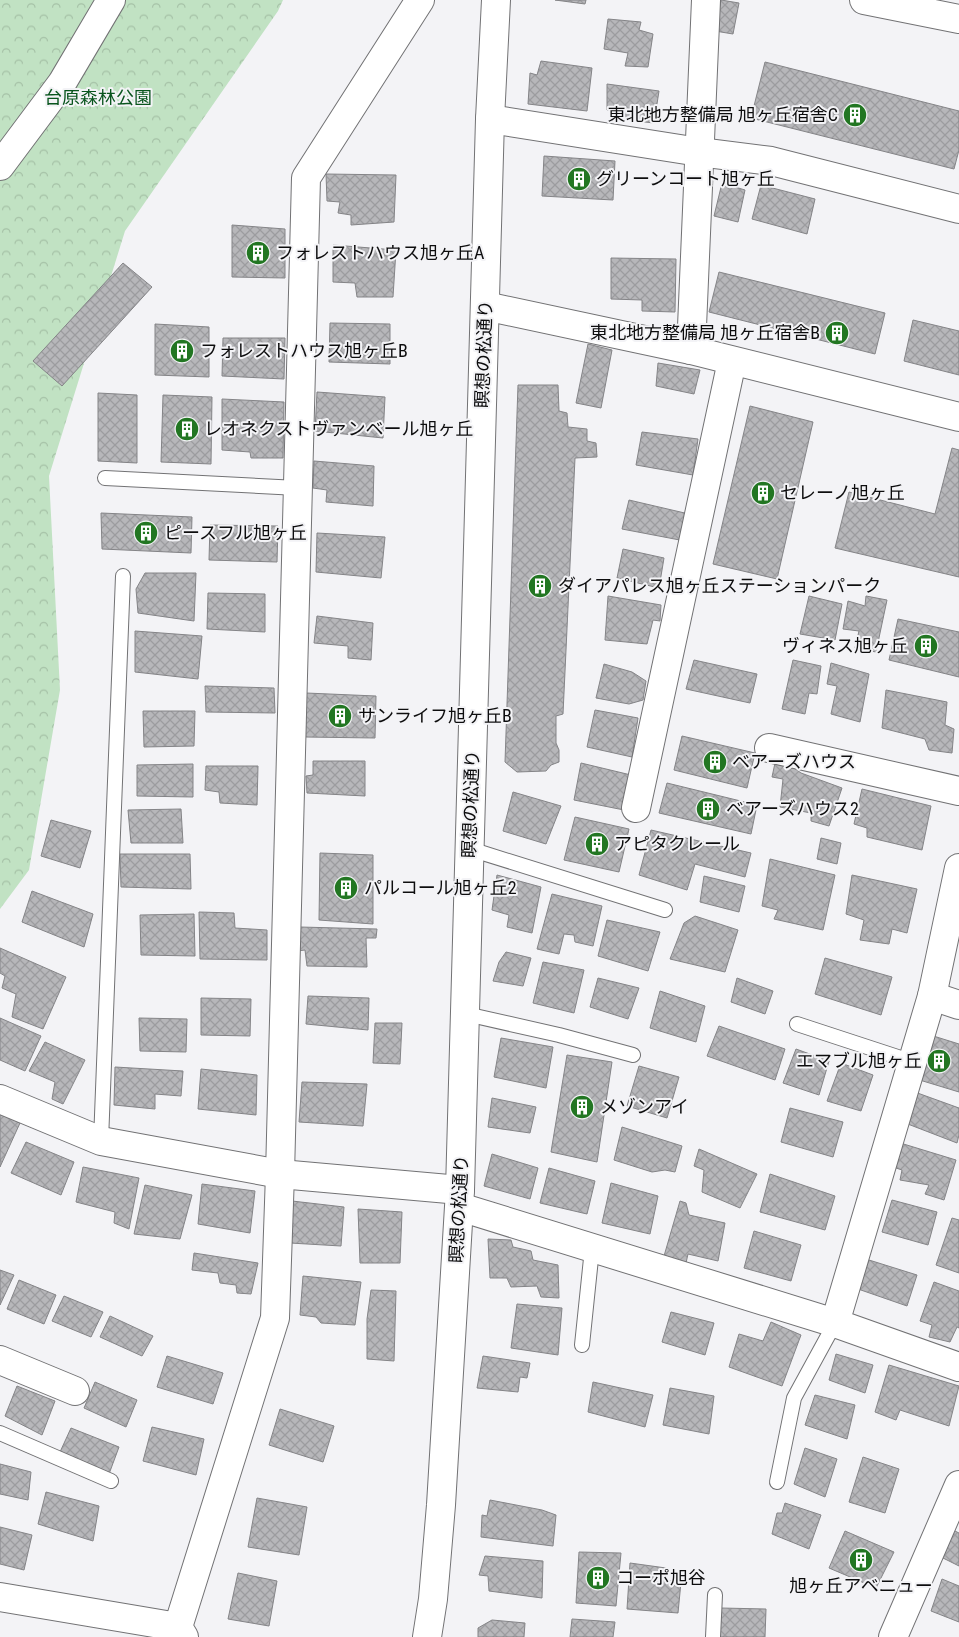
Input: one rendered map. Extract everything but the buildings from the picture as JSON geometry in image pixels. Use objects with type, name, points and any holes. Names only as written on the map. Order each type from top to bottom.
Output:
[{"type":"street","points":[[0,166],[62,83],[111,0]]},
{"type":"street","points":[[0,1597],[180,1634],[275,1318],[306,178],[420,0]]},
{"type":"street","name":"瞑想の松通り","points":[[427,1637],[434,1599],[440,1530],[460,1199],[490,119],[496,0]]},
{"type":"street","points":[[691,350],[706,0]]},
{"type":"street","points":[[864,0],[959,19]]},
{"type":"street","points":[[490,119],[699,152],[771,161],[959,209]]},
{"type":"street","points":[[486,306],[691,350],[959,417]]},
{"type":"street","points":[[636,808],[732,361]]},
{"type":"street","points":[[769,748],[959,792]]},
{"type":"street","points":[[835,1323],[932,996],[959,868]]},
{"type":"street","points":[[932,996],[959,1005]]},
{"type":"street","points":[[0,1099],[101,1141],[280,1174],[460,1199],[592,1248],[835,1323],[959,1367]]},
{"type":"street","points":[[3,1368],[75,1391]]},
{"type":"street","points":[[893,1637],[959,1485]]},
{"type":"lane","points":[[104,478],[298,488]]},
{"type":"lane","points":[[101,1141],[123,576]]},
{"type":"lane","points":[[470,849],[665,910]]},
{"type":"lane","points":[[466,1014],[559,1035],[633,1055]]},
{"type":"lane","points":[[797,1024],[913,1062]]},
{"type":"lane","points":[[582,1345],[592,1248]]},
{"type":"lane","points":[[777,1482],[794,1398],[835,1323]]},
{"type":"lane","points":[[0,1433],[111,1481]]},
{"type":"lane","points":[[713,1637],[715,1595]]},
{"type":"green space","name":"台原森林公園","points":[[0,0],[283,0],[278,11],[125,231],[49,476],[60,690],[29,870],[0,909]]},
{"type":"place","name":"東北地方整備局 旭ヶ丘宿舎C","points":[[855,115]]},
{"type":"place","name":"グリーンコート旭ヶ丘","points":[[579,179]]},
{"type":"place","name":"フォレストハウス旭ヶ丘A","points":[[258,253]]},
{"type":"place","name":"東北地方整備局 旭ヶ丘宿舎B","points":[[837,333]]},
{"type":"place","name":"フォレストハウス旭ヶ丘B","points":[[182,351]]},
{"type":"place","name":"レオネクストヴァンベール旭ヶ丘","points":[[187,429]]},
{"type":"place","name":"セレーノ旭ヶ丘","points":[[763,493]]},
{"type":"place","name":"ピースフル旭ヶ丘","points":[[146,533]]},
{"type":"place","name":"ダイアパレス旭ヶ丘ステーションパーク","points":[[540,586]]},
{"type":"place","name":"ヴィネス旭ヶ丘","points":[[926,646]]},
{"type":"place","name":"サンライフ旭ヶ丘B","points":[[340,716]]},
{"type":"place","name":"ベアーズハウス","points":[[715,762]]},
{"type":"place","name":"ベアーズハウス2","points":[[708,809]]},
{"type":"place","name":"アピタクレール","points":[[597,844]]},
{"type":"place","name":"パルコール旭ヶ丘2","points":[[346,888]]},
{"type":"place","name":"エマブル旭ヶ丘","points":[[939,1061]]},
{"type":"place","name":"メゾンアイ","points":[[582,1107]]},
{"type":"place","name":"旭ヶ丘アベニュー","points":[[861,1560]]},
{"type":"place","name":"コーポ旭谷","points":[[598,1578]]}]
